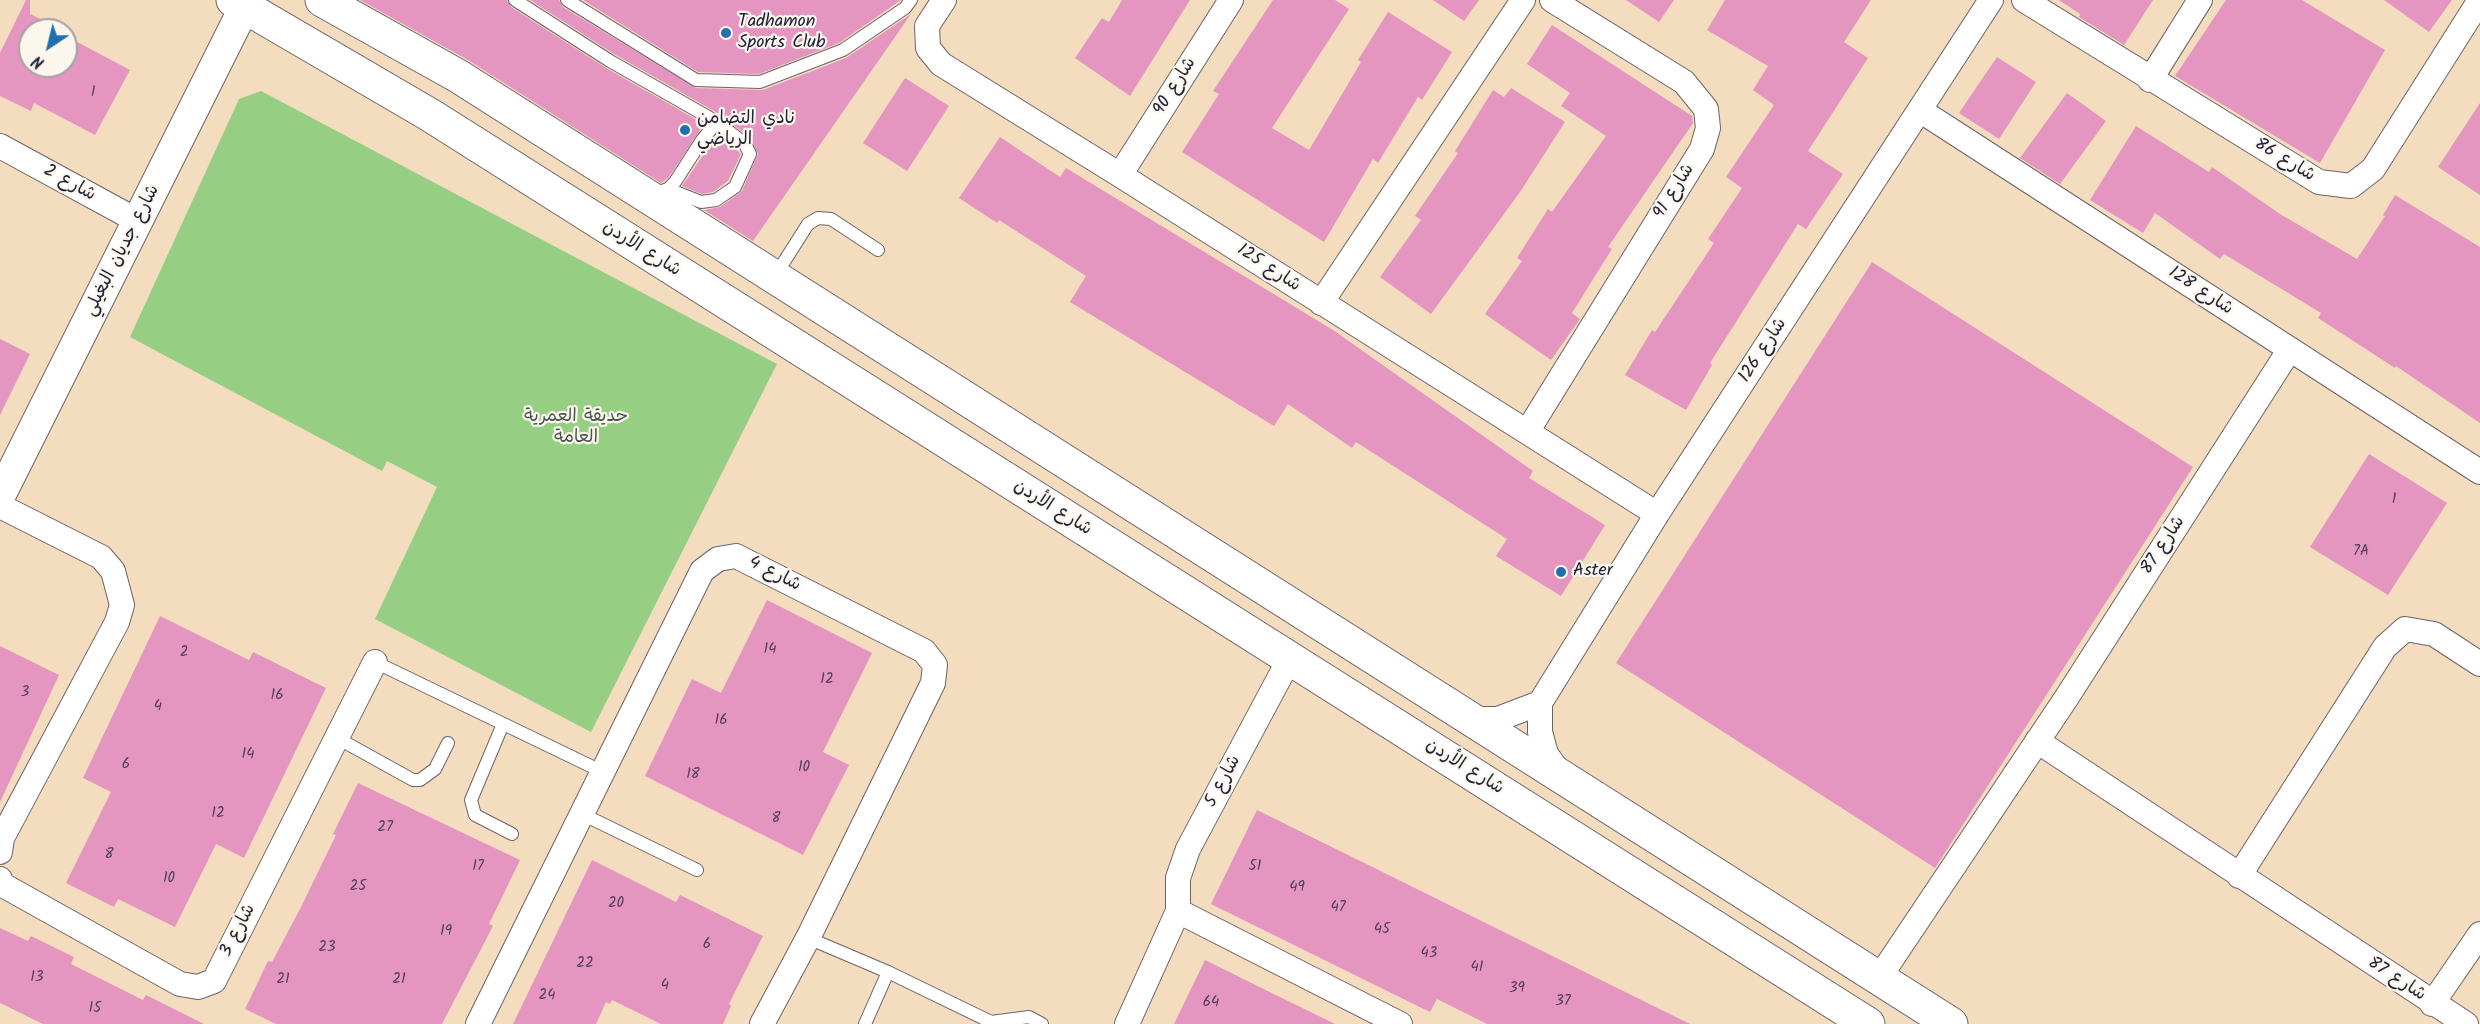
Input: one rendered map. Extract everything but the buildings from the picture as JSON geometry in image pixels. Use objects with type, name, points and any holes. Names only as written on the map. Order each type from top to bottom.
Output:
[{"type":"main road","points":[[322,0],[458,76],[656,192],[774,277],[909,364],[1951,1024]]},
{"type":"main road","name":"شارع الأردن","points":[[239,3],[429,115],[886,406],[1290,658],[1868,1024]]},
{"type":"main road","points":[[429,115],[443,111],[454,102],[459,85],[458,76]]},
{"type":"main road","points":[[886,406],[878,394],[879,379],[882,373],[894,364],[909,364]]},
{"type":"street","name":"شارع 125","points":[[944,0],[927,26],[928,48],[941,64],[1657,514]]},
{"type":"street","name":"شارع 90","points":[[1120,175],[1231,0]]},
{"type":"street","points":[[1321,303],[1523,0]]},
{"type":"street","name":"شارع 91","points":[[1527,432],[1702,149],[1708,128],[1706,109],[1684,82],[1552,0]]},
{"type":"street","name":"شارع 126","points":[[1540,703],[1657,514],[1991,0]]},
{"type":"street","name":"شارع 86","points":[[2024,0],[2150,80],[2319,182],[2351,186],[2373,169],[2480,0]]},
{"type":"street","points":[[2150,80],[2200,0]]},
{"type":"street","name":"شارع جديان البغيلي","points":[[0,496],[138,221],[239,3]]},
{"type":"street","name":"شارع 128","points":[[1921,111],[2479,470]]},
{"type":"street","name":"شارع 2","points":[[0,146],[138,221]]},
{"type":"street","name":"شارع 87","points":[[1879,978],[2037,741],[2290,349]]},
{"type":"street","points":[[0,507],[101,557],[113,571],[122,605],[117,622],[3,838],[0,852]]},
{"type":"street","name":"شارع 4","points":[[478,1024],[702,571],[718,559],[736,556],[924,651],[935,665],[933,683],[808,938],[762,1024]]},
{"type":"street","points":[[2239,876],[2385,647],[2405,629],[2434,634],[2480,664]]},
{"type":"street","name":"شارع 5","points":[[1127,1024],[1178,911],[1178,878],[1188,849],[1290,658]]},
{"type":"street","name":"شارع 3","points":[[0,879],[1,884],[180,984],[198,987],[214,981],[339,739],[375,662]]},
{"type":"street","points":[[1469,719],[1498,719],[1540,703],[1540,732],[1546,754],[1562,776]]},
{"type":"street","name":"شارع 87","points":[[2037,741],[2432,1004],[2466,1024]]},
{"type":"street","points":[[1178,911],[1400,1024]]},
{"type":"street","name":"شارع 87","points":[[2432,1004],[2480,934]]},
{"type":"lane","points":[[515,0],[610,61],[717,122],[745,144],[750,154],[735,187],[716,200],[701,202],[656,192],[717,122]]},
{"type":"lane","points":[[567,0],[696,80],[760,82],[843,50],[905,8],[911,0]]},
{"type":"lane","points":[[774,277],[808,224],[818,218],[831,219],[878,250]]},
{"type":"lane","points":[[375,662],[603,772]]},
{"type":"lane","points":[[503,724],[471,800],[476,815],[512,834]]},
{"type":"lane","points":[[339,739],[413,780],[428,777],[435,769],[448,743]]},
{"type":"lane","points":[[582,814],[697,870]]},
{"type":"lane","points":[[808,938],[888,972],[991,1023],[1029,1017],[1042,1024]]},
{"type":"lane","points":[[865,1024],[888,972]]},
{"type":"green space","name":"حديقة العمرية العامة","points":[[261,91],[777,364],[591,732],[375,619],[437,487],[387,461],[382,471],[130,337],[239,99]]},
{"type":"place","name":"Tadhamon Sports Club","points":[[726,33]]},
{"type":"place","name":"نادي التضامن الرياضي","points":[[685,130]]},
{"type":"place","name":"Aster","points":[[1561,572]]}]
